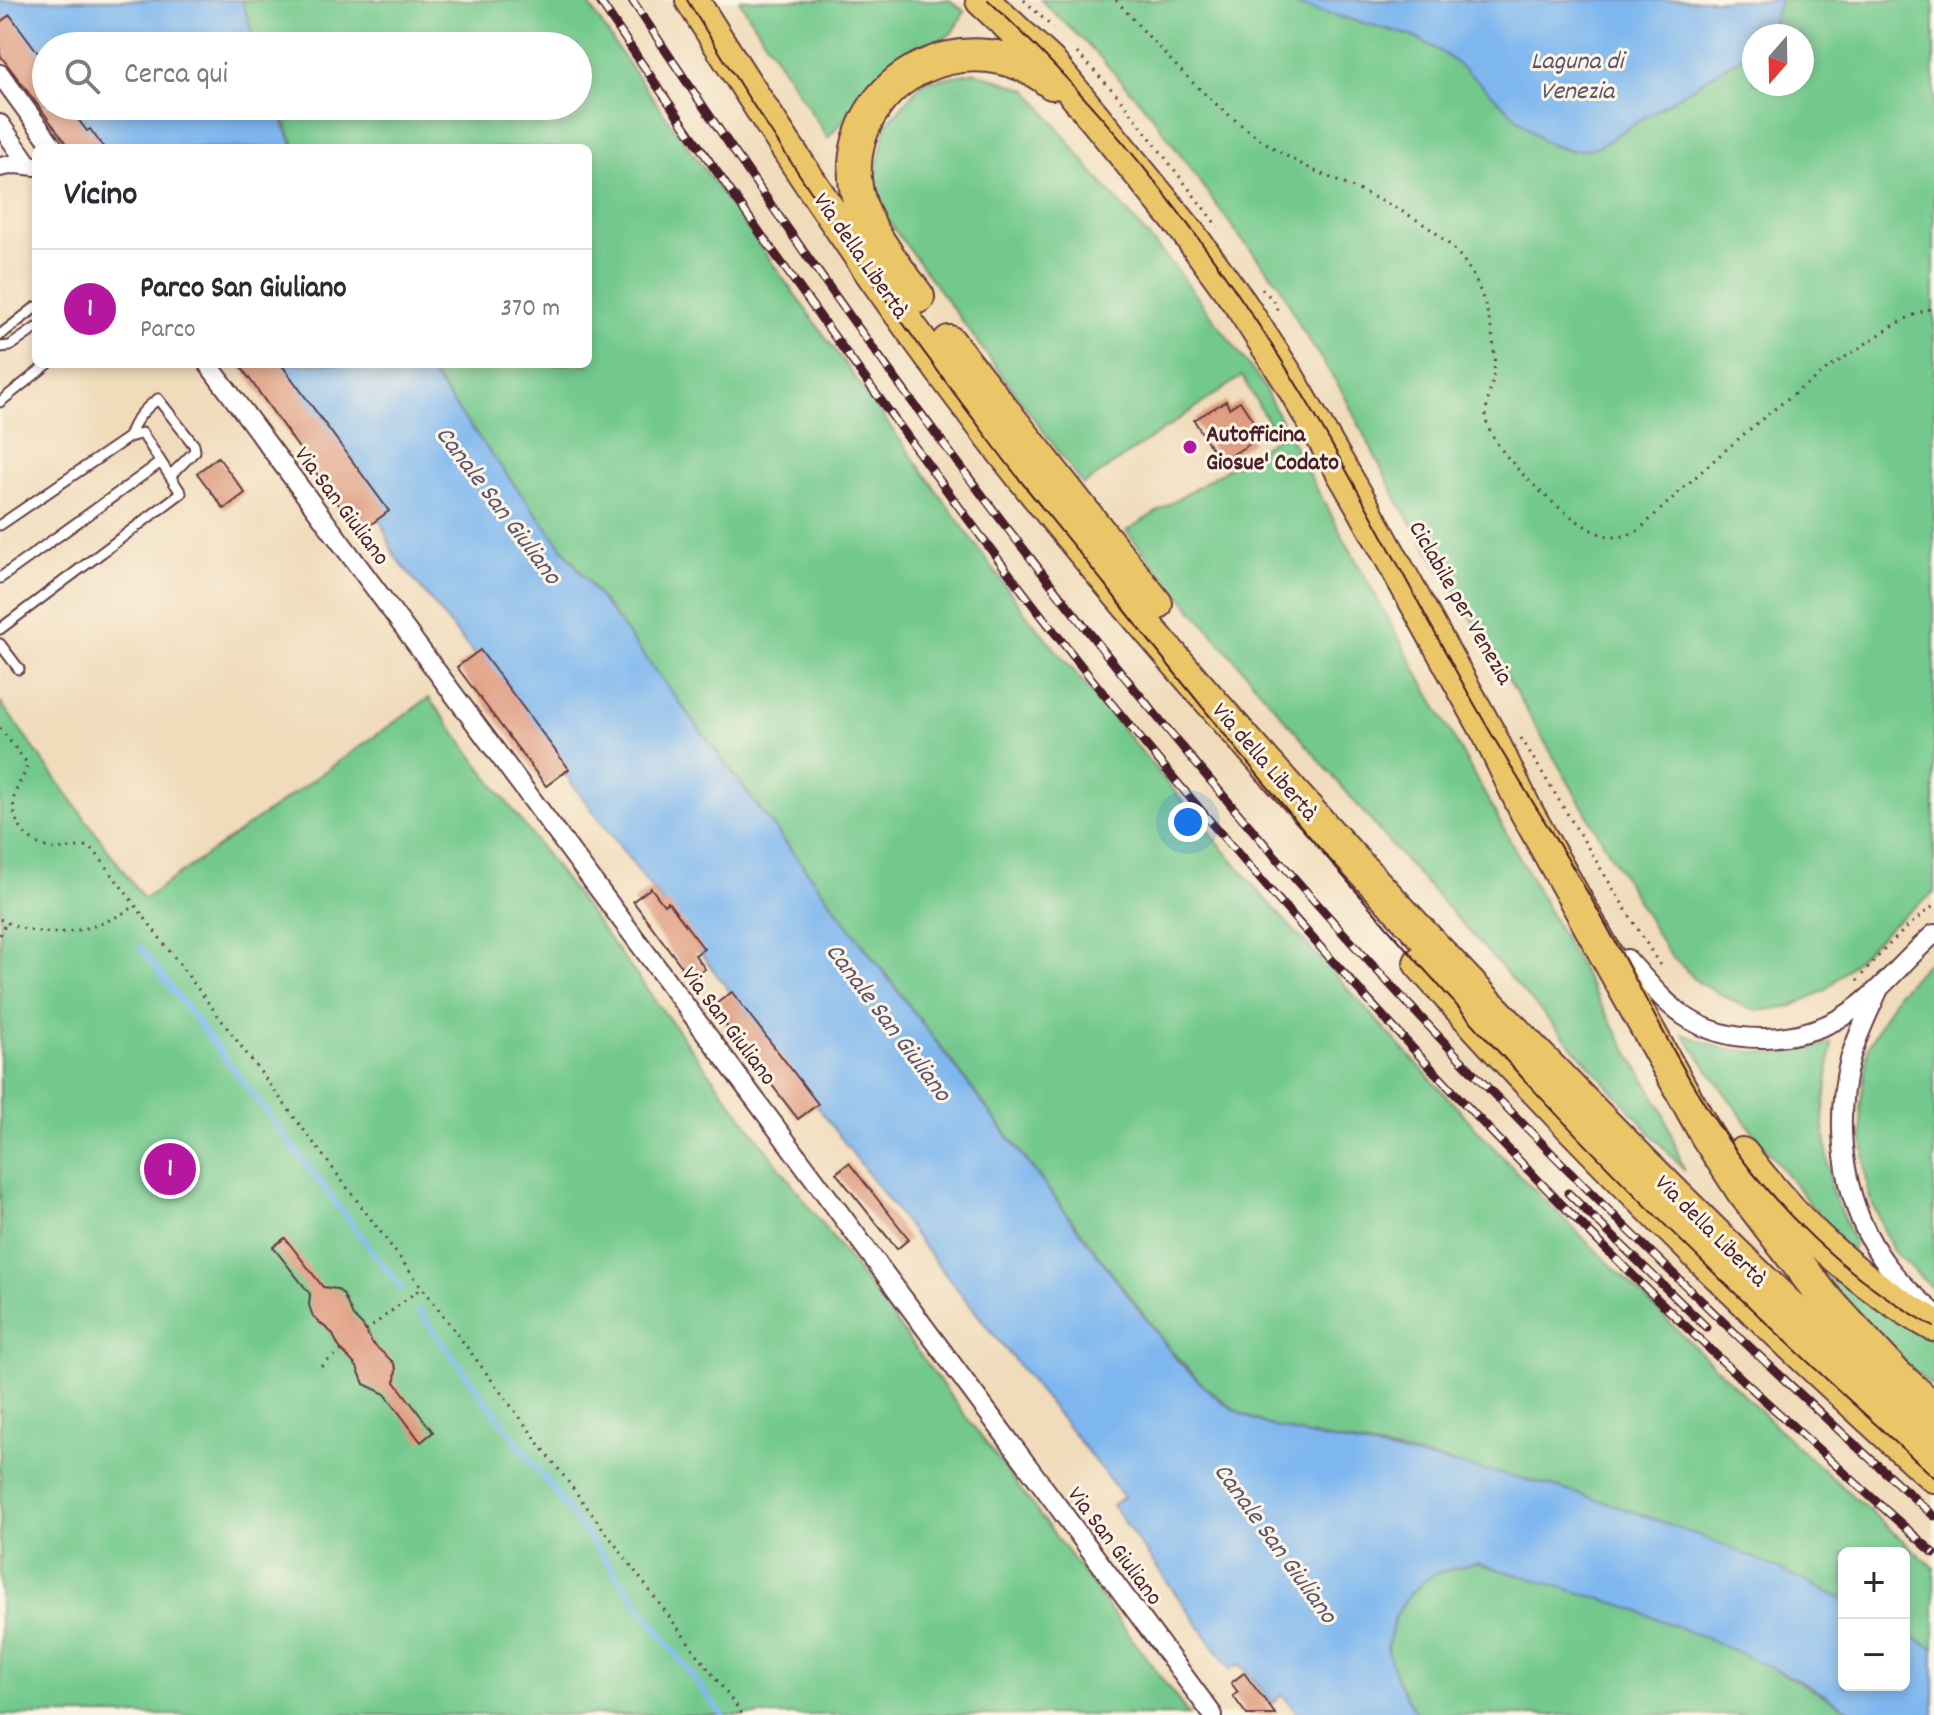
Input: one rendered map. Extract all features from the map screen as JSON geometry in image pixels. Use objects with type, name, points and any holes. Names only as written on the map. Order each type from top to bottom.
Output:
[{"type":"highway","name":"Via della Libertà","points":[[692,0],[756,102],[850,239],[993,437],[1079,546],[1348,853],[1533,1050],[1853,1368],[1934,1441]]},
{"type":"highway","name":"Via della Libertà","points":[[982,0],[1050,63],[1131,161],[1241,305],[1502,730],[1526,811],[1707,1136],[1742,1190],[1822,1295],[1897,1376],[1934,1409]]},
{"type":"highway","points":[[1131,161],[1079,104],[1043,75],[1011,59],[972,54],[938,60],[913,70],[887,92],[866,123],[858,148],[855,181],[858,199],[877,238],[951,344],[1228,696],[1306,790],[1640,1159]]},
{"type":"highway","points":[[1079,546],[1207,713],[1349,883],[1475,1024],[1654,1210],[1782,1335],[1934,1476]]},
{"type":"highway","points":[[1502,730],[1555,833],[1715,1114],[1771,1191],[1824,1247],[1852,1271],[1934,1325]]},
{"type":"street","points":[[0,74],[32,118]]},
{"type":"street","points":[[34,120],[51,144]]},
{"type":"street","points":[[0,124],[32,165]]},
{"type":"street","points":[[0,167],[32,165]]},
{"type":"street","name":"Via San Giuliano","points":[[211,368],[1213,1715]]},
{"type":"street","points":[[1627,959],[1685,1017],[1710,1029],[1741,1038],[1790,1035],[1823,1027],[1855,1009],[1934,934]]},
{"type":"street","points":[[1881,984],[1850,1059],[1842,1102],[1841,1135],[1857,1208],[1871,1242],[1890,1270],[1934,1313]]},
{"type":"lane","points":[[0,335],[32,310]]},
{"type":"lane","points":[[0,347],[10,346],[32,331]]},
{"type":"lane","points":[[26,381],[36,368]]},
{"type":"lane","points":[[0,402],[43,368]]},
{"type":"lane","points":[[129,437],[132,426],[145,408],[158,399],[194,445],[195,451],[170,476]]},
{"type":"lane","points":[[0,525],[129,437],[142,433],[181,493],[0,629]]},
{"type":"lane","points":[[0,578],[161,462]]},
{"type":"lane","points":[[0,644],[19,669]]},
{"type":"path","points":[[1024,0],[1058,33]]},
{"type":"path","points":[[1116,0],[1158,48],[1227,115],[1290,158],[1436,232],[1468,267],[1489,313],[1495,368],[1486,418],[1493,437],[1510,460],[1569,516],[1602,535],[1621,538],[1639,530],[1726,447],[1822,372],[1913,313],[1934,308]]},
{"type":"path","points":[[1068,44],[1119,97],[1226,237]]},
{"type":"path","points":[[1257,283],[1273,300],[1278,313]]},
{"type":"path","points":[[0,728],[27,763],[14,796],[19,826],[41,846],[66,850],[88,846],[96,853],[743,1715]]},
{"type":"path","points":[[1502,730],[1661,967]]},
{"type":"path","points":[[0,919],[50,933],[73,932],[95,927],[135,906]]},
{"type":"path","points":[[1856,982],[1882,951],[1934,906]]},
{"type":"path","points":[[0,935],[6,922]]},
{"type":"path","points":[[366,1331],[422,1287]]},
{"type":"path","points":[[321,1366],[342,1350]]},
{"type":"green space","points":[[242,0],[586,0],[621,54],[1025,613],[1265,899],[1521,1177],[1794,1444],[1934,1568],[1934,1650],[1910,1636],[1910,1547],[1838,1547],[1838,1598],[1446,1461],[1274,1428],[1240,1413],[1204,1386],[1172,1352],[460,413],[430,368],[592,368],[592,144],[294,144],[285,120],[592,120],[592,32],[252,32]]},
{"type":"green space","points":[[739,0],[950,0],[965,12],[951,34],[893,61],[828,138]]},
{"type":"green space","points":[[1041,0],[1277,0],[1430,43],[1570,151],[1599,146],[1742,57],[1742,96],[1814,96],[1814,24],[1771,24],[1779,0],[1934,0],[1934,893],[1893,924],[1826,990],[1792,1006],[1757,1011],[1698,982],[1666,950],[1485,639],[1400,505],[1342,391],[1301,328],[1280,285],[1239,236],[1150,113],[1099,56]]},
{"type":"green space","points":[[975,72],[1028,90],[1096,176],[1177,270],[1261,382],[1594,993],[1662,1109],[1684,1170],[1391,845],[1126,531],[1277,438],[1242,376],[1083,485],[886,218],[875,176],[887,124],[923,82]]},
{"type":"green space","points":[[429,698],[1189,1715],[0,1715],[0,702],[144,899]]},
{"type":"green space","points":[[1934,956],[1934,1290],[1893,1251],[1868,1193],[1860,1109],[1868,1047],[1896,995]]},
{"type":"green space","points":[[1683,1034],[1724,1049],[1779,1054],[1832,1043],[1823,1118],[1831,1188],[1854,1243],[1851,1256],[1744,1120]]},
{"type":"green space","points":[[1802,1248],[1934,1341],[1934,1388],[1870,1332]]},
{"type":"green space","points":[[1477,1563],[1619,1604],[1681,1627],[1771,1667],[1858,1715],[1417,1715],[1402,1691],[1388,1654],[1397,1614],[1409,1594],[1425,1578],[1444,1569]]},
{"type":"water","points":[[0,0],[242,0],[252,32],[32,32],[32,58],[0,16]]},
{"type":"water","name":"Laguna di Venezia","points":[[1277,0],[1780,1],[1773,24],[1742,24],[1742,57],[1599,146],[1578,150],[1564,149],[1543,141],[1463,68],[1409,35]]},
{"type":"water","points":[[78,120],[282,120],[292,144],[96,144]]},
{"type":"water","name":"Canale San Giuliano","points":[[264,368],[426,368],[1177,1360],[1216,1396],[1242,1414],[1283,1429],[1505,1475],[1593,1498],[1666,1523],[1774,1567],[1838,1597],[1838,1691],[1910,1691],[1910,1635],[1934,1649],[1934,1715],[1858,1715],[1806,1684],[1713,1641],[1619,1604],[1477,1563],[1433,1574],[1408,1595],[1394,1620],[1387,1648],[1397,1680],[1417,1715],[1299,1715],[1282,1694],[1273,1703],[1240,1664],[1230,1669],[1112,1505],[1124,1497],[929,1254],[473,653],[394,555],[382,524]]},
{"type":"building","points":[[10,15],[32,45],[32,98],[0,55],[0,22]]},
{"type":"building","points":[[49,120],[79,120],[101,144],[67,144]]},
{"type":"building","points":[[242,368],[284,368],[389,511],[359,533]]},
{"type":"building","points":[[1226,401],[1229,408],[1240,401],[1259,430],[1249,436],[1253,442],[1220,462],[1194,420]]},
{"type":"building","points":[[218,457],[245,493],[224,509],[197,473]]},
{"type":"building","points":[[480,650],[569,769],[546,786],[457,667]]},
{"type":"building","points":[[651,888],[664,905],[668,902],[704,949],[695,955],[705,969],[691,979],[633,901]]},
{"type":"building","points":[[732,992],[818,1104],[798,1119],[712,1007]]},
{"type":"building","points":[[849,1163],[909,1239],[897,1249],[836,1173]]},
{"type":"building","points":[[285,1238],[323,1287],[337,1289],[343,1294],[353,1316],[363,1326],[372,1343],[393,1362],[395,1382],[433,1432],[421,1442],[385,1394],[364,1384],[357,1367],[339,1347],[332,1333],[313,1317],[309,1305],[310,1294],[273,1247]]},
{"type":"building","points":[[1244,1673],[1276,1715],[1247,1715],[1233,1696],[1238,1692],[1231,1683]]},
{"type":"waterway","points":[[140,947],[401,1288]]},
{"type":"waterway","points":[[418,1310],[722,1715]]},
{"type":"tram line","points":[[687,0],[798,172],[955,394],[1036,501],[1296,821],[1444,992],[1600,1159],[1765,1321],[1934,1477]]},
{"type":"tram line","points":[[988,0],[1077,90],[1120,139],[1200,241],[1273,346],[1330,441],[1491,733],[1574,869],[1684,1070],[1728,1140],[1773,1196],[1836,1259],[1883,1295],[1934,1327]]},
{"type":"railway","points":[[599,0],[764,239],[953,499],[1072,655],[1220,833],[1466,1106],[1594,1237],[1761,1397],[1934,1553]]},
{"type":"railway","points":[[632,0],[822,278],[922,415],[1129,683],[1237,813],[1463,1062],[1577,1179],[1753,1350],[1934,1516]]},
{"type":"railway","points":[[1568,1193],[1706,1327]]},
{"type":"place","name":"Autofficina Giosue' Codato","points":[[1190,447]]},
{"type":"place","name":"Parco San Giuliano","points":[[170,1169]]}]
